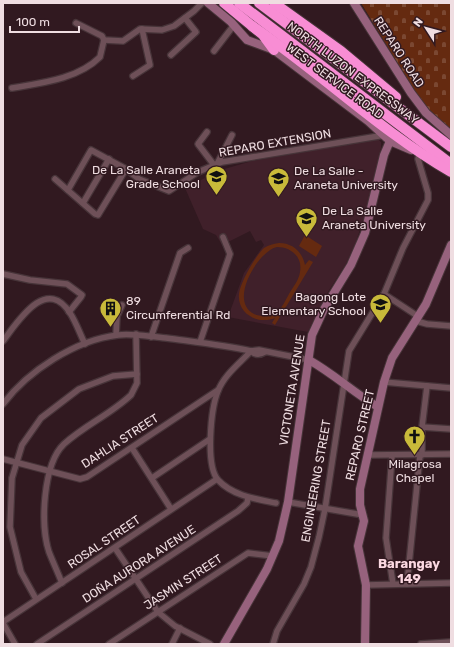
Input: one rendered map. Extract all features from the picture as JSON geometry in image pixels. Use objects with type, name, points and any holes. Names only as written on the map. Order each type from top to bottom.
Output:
[{"type":"highway","points":[[224,3],[279,49],[410,146],[451,172]]},
{"type":"highway","name":"NORTH LUZON EXPRESSWAY","points":[[239,3],[451,164]]},
{"type":"highway","name":"NORTH LUZON EXPRESSWAY","points":[[259,3],[451,147]]},
{"type":"highway","points":[[274,3],[341,51],[451,143]]},
{"type":"main road","name":"WEST SERVICE ROAD","points":[[208,3],[234,25],[247,40],[279,49],[388,138],[419,155],[451,176]]},
{"type":"main road","name":"REPARO ROAD","points":[[354,3],[396,73],[426,113],[451,135]]},
{"type":"main road","name":"VICTONETA AVENUE","points":[[224,644],[273,556],[282,531],[288,502],[315,327],[351,265],[365,233],[388,138]]},
{"type":"main road","name":"REPARO STREET","points":[[365,644],[366,585],[358,546],[363,526],[359,497],[378,407],[392,358],[426,304],[451,245]]},
{"type":"main road","points":[[309,360],[322,367],[343,385],[378,407]]},
{"type":"street","points":[[104,40],[123,41],[142,29],[162,30],[174,26],[202,3]]},
{"type":"street","points":[[172,56],[196,32],[185,18]]},
{"type":"street","points":[[12,88],[52,82],[88,66],[100,57],[104,40],[102,36],[76,23]]},
{"type":"street","points":[[214,51],[234,25]]},
{"type":"street","points":[[133,76],[150,65],[142,29]]},
{"type":"street","points":[[207,132],[198,144],[215,165],[232,135]]},
{"type":"street","name":"REPARO EXTENSION","points":[[68,190],[91,150],[126,169],[139,179],[169,191],[198,172],[239,158],[388,138]]},
{"type":"street","name":"ENGINEERING STREET","points":[[273,644],[277,631],[304,584],[311,567],[325,509],[350,347],[384,294],[404,248],[428,200],[428,193],[418,161],[419,155]]},
{"type":"street","points":[[83,203],[109,159]]},
{"type":"street","points":[[55,179],[95,214],[100,213],[126,169]]},
{"type":"street","points":[[200,342],[230,254],[223,237]]},
{"type":"street","points":[[151,337],[180,253],[188,248]]},
{"type":"street","points":[[3,274],[26,279],[67,284],[82,295],[80,300],[69,312]]},
{"type":"street","points":[[384,294],[417,319],[427,324],[451,326]]},
{"type":"street","points":[[3,341],[26,310],[37,302],[53,300],[61,303],[69,312],[85,344]]},
{"type":"street","points":[[116,335],[117,316],[122,305]]},
{"type":"street","points":[[3,404],[13,391],[31,375],[52,360],[85,344],[116,335],[136,334],[200,342],[251,351],[254,353],[261,354],[265,352],[309,360]]},
{"type":"street","points":[[62,583],[48,551],[45,527],[44,507],[48,471],[63,445],[82,429],[119,406],[131,395],[136,383],[137,374],[136,334]]},
{"type":"street","name":"DAHLIA STREET","points":[[3,460],[80,479],[87,477],[218,390],[251,351]]},
{"type":"street","points":[[36,599],[21,572],[10,527],[12,478],[22,445],[31,430],[41,418],[58,403],[79,389],[113,376],[137,374]]},
{"type":"street","points":[[384,382],[451,388]]},
{"type":"street","points":[[407,584],[427,386]]},
{"type":"street","points":[[218,390],[210,439],[211,464],[217,479],[230,489],[248,498],[276,503]]},
{"type":"street","points":[[422,427],[451,429]]},
{"type":"street","points":[[152,478],[210,439]]},
{"type":"street","points":[[132,448],[171,509]]},
{"type":"street","points":[[368,455],[392,456],[451,454]]},
{"type":"street","points":[[392,456],[386,540],[394,584]]},
{"type":"street","name":"ROSAL STREET","points":[[3,622],[217,479]]},
{"type":"street","name":"DOÑA AURORA AVENUE","points":[[37,644],[242,508],[247,503],[248,498]]},
{"type":"street","points":[[288,502],[361,515]]},
{"type":"street","points":[[115,548],[158,612],[180,628],[210,644]]},
{"type":"street","name":"JASMIN STREET","points":[[109,644],[248,554],[273,556]]},
{"type":"street","points":[[366,585],[451,583]]},
{"type":"street","points":[[3,622],[15,644]]},
{"type":"street","points":[[172,644],[180,628]]},
{"type":"street","points":[[422,644],[451,642]]},
{"type":"shaded area","name":"De La Salle Araneta University","points":[[378,139],[381,142],[381,148],[371,195],[356,242],[346,264],[326,295],[308,332],[228,317],[244,273],[264,245],[261,240],[256,242],[250,231],[222,245],[216,235],[203,229],[185,188],[221,170],[252,161]]},
{"type":"green space","points":[[361,3],[451,3],[451,131],[428,113]]},
{"type":"green space","points":[[305,235],[322,246],[316,257],[299,246]]},
{"type":"green space","points":[[279,243],[288,244],[296,249],[302,256],[305,265],[309,260],[313,262],[275,325],[272,323],[275,318],[268,320],[256,319],[245,312],[239,301],[239,294],[245,276],[264,248],[269,245]],"holes":[[[282,247],[291,251],[298,257],[300,262],[300,272],[296,283],[280,309],[268,316],[259,316],[247,308],[244,299],[245,288],[249,277],[262,257],[269,250]]]},
{"type":"place","name":"De La Salle Araneta Grade School","points":[[216,196]]},
{"type":"place","name":"De La Salle - Araneta University","points":[[279,198]]},
{"type":"place","name":"De La Salle Araneta University","points":[[306,238]]},
{"type":"place","name":"Bagong Lote Elementary School","points":[[381,324]]},
{"type":"place","name":"89 Circumferential Rd","points":[[110,328]]},
{"type":"place","name":"Milagrosa Chapel","points":[[415,456]]},
{"type":"district","name":"Barangay 149","points":[[409,570]]}]
